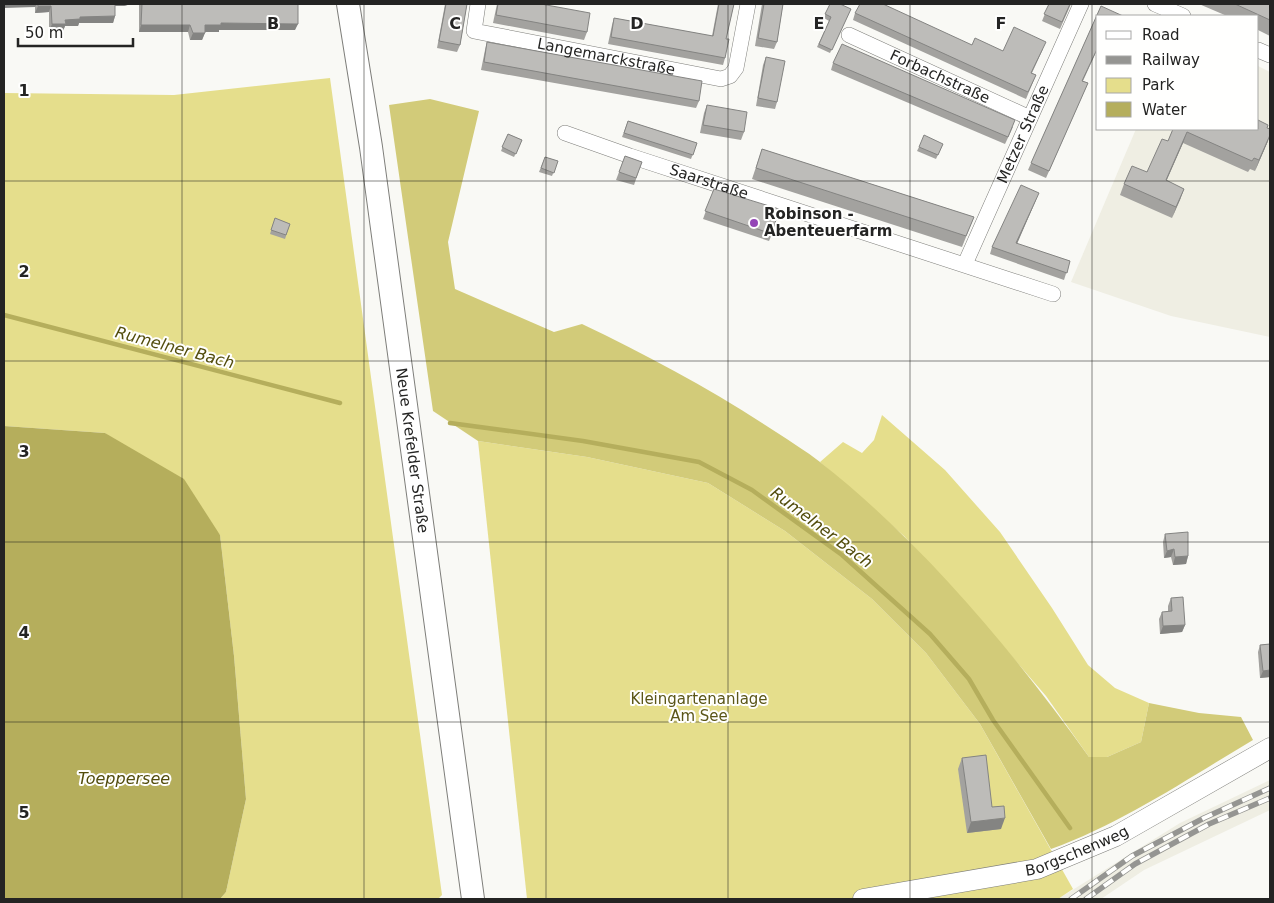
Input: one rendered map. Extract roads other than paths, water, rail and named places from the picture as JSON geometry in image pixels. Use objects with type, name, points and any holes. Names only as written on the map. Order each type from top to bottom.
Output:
[{"type":"main road","name":"Neue Krefelder Straße","points":[[348,4],[371,147],[473,899]]},
{"type":"street","name":"Langemarckstraße","points":[[478,4],[474,31],[721,79],[730,76],[736,68],[748,4]]},
{"type":"street","name":"Metzer Straße","points":[[964,264],[1081,4]]},
{"type":"street","points":[[1156,4],[1181,15]]},
{"type":"street","name":"Forbachstraße","points":[[849,35],[1030,118]]},
{"type":"street","name":"Saarstraße","points":[[565,133],[1053,294]]},
{"type":"street","name":"Borgschenweg","points":[[863,899],[1037,869],[1116,836],[1270,748]]},
{"type":"water","name":"Toeppersee","points":[[4,426],[105,433],[184,479],[220,535],[234,656],[246,799],[226,892],[220,899],[4,899]]},
{"type":"waterway","name":"Rumelner Bach","points":[[4,315],[340,403]]},
{"type":"waterway","name":"Rumelner Bach","points":[[450,423],[583,441],[699,462],[752,490],[842,555],[930,634],[969,679],[993,720],[1070,828]]},
{"type":"railway","points":[[1071,899],[1132,856],[1204,818],[1270,788]]},
{"type":"railway","points":[[1086,899],[1135,864],[1209,824],[1270,798]]},
{"type":"place","name":"Robinson - Abenteuerfarm","points":[[754,223]]},
{"type":"park label","name":"Kleingartenanlage Am See","points":[[699,708]]}]
